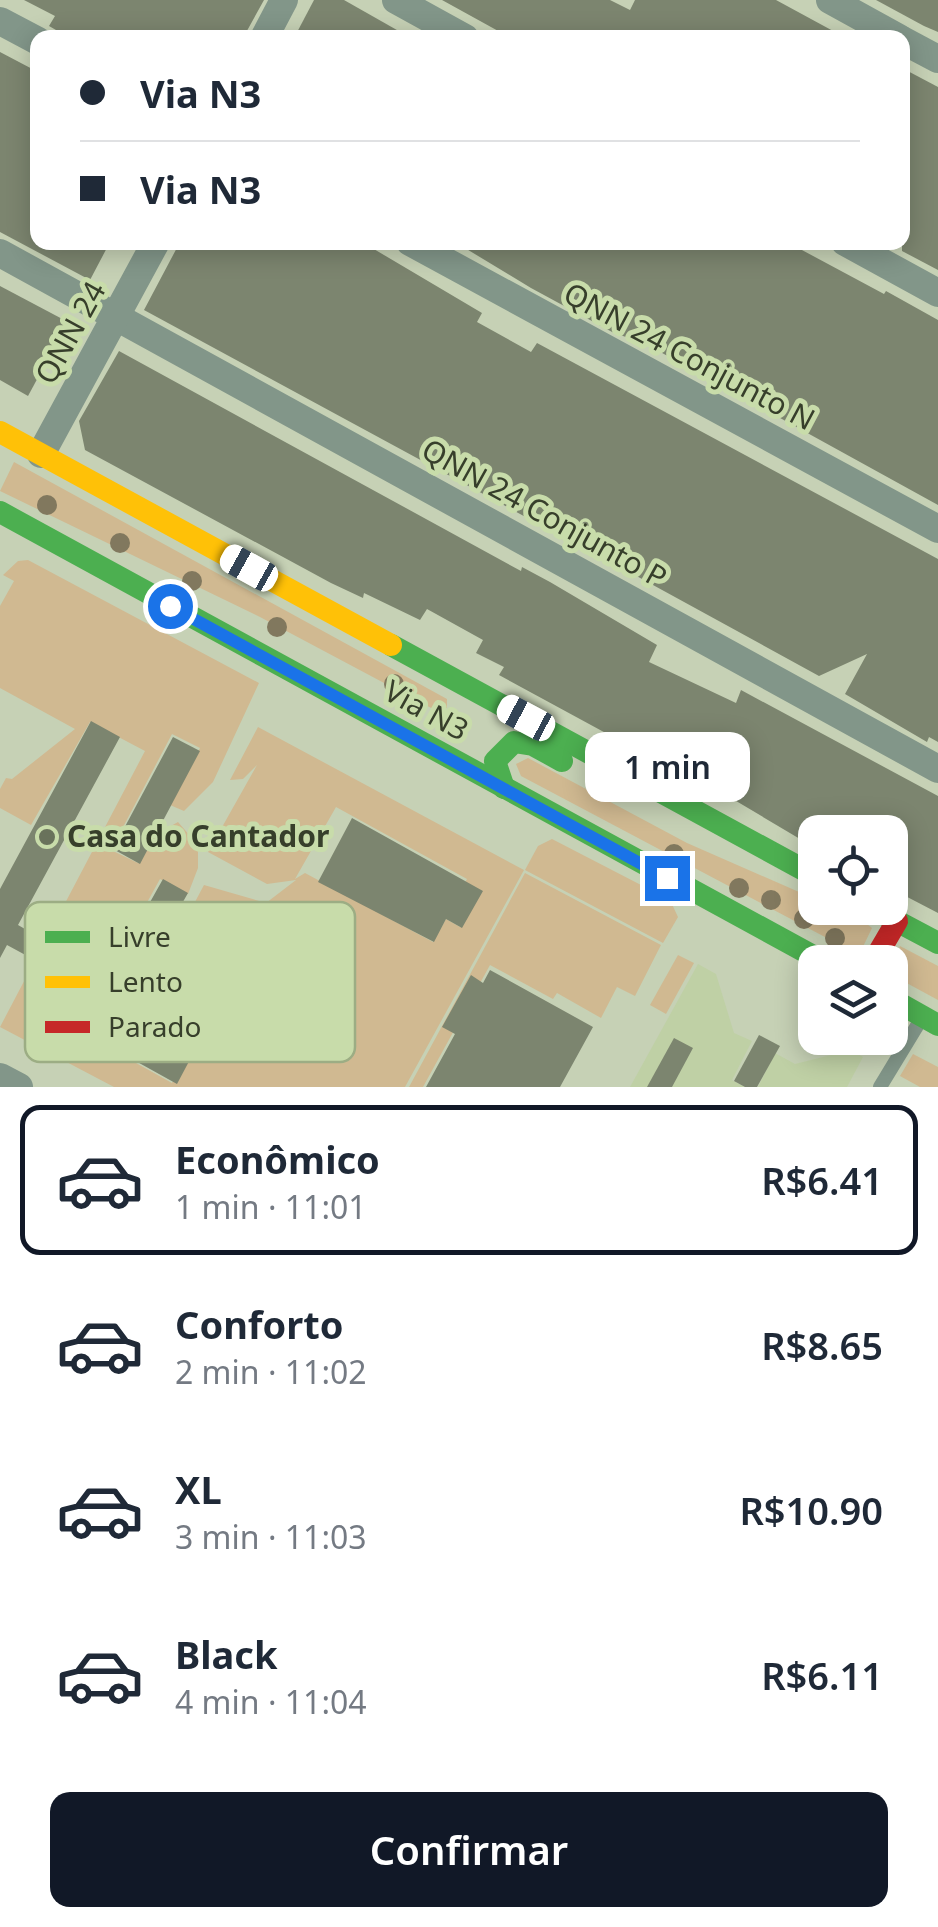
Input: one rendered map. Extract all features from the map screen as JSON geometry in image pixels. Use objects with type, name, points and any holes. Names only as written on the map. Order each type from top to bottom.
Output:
[{"type":"main road","name":"Via N3","points":[[0,432],[798,867]]},
{"type":"main road","name":"Via N3","points":[[3,520],[170,606],[798,948]]},
{"type":"main road","points":[[170,606],[279,646],[455,723],[470,701],[458,681]]},
{"type":"main road","points":[[504,788],[498,780],[495,761],[506,746],[524,742],[687,829],[798,869]]},
{"type":"main road","points":[[904,925],[938,943]]},
{"type":"main road","points":[[908,1008],[930,1020]]},
{"type":"street","points":[[268,30],[284,0]]},
{"type":"street","points":[[396,0],[450,30]]},
{"type":"street","points":[[830,0],[886,30]]},
{"type":"street","points":[[0,21],[30,37]]},
{"type":"street","points":[[910,43],[938,59]]},
{"type":"street","name":"QNN 24","points":[[41,454],[152,250]]},
{"type":"street","name":"QNN 24 Conjunto N","points":[[425,250],[938,529]]},
{"type":"street","points":[[860,250],[938,293]]},
{"type":"street","name":"QNN 24 Conjunto P","points":[[0,252],[938,768]]},
{"type":"street","points":[[0,1077],[19,1087]]},
{"type":"lane","points":[[880,1087],[930,1020]]},
{"type":"shaded area","points":[[14,462],[447,699],[447,708],[433,709],[260,617],[0,491]]},
{"type":"shaded area","points":[[28,560],[259,683],[213,782],[184,811],[170,805],[200,748],[172,734],[111,850],[138,863],[151,837],[178,822],[198,845],[198,868],[188,894],[160,879],[147,902],[66,902],[145,751],[90,722],[31,825],[0,808],[0,789],[6,778],[12,779],[75,729],[0,688],[0,606],[14,581],[3,575],[18,561]]},
{"type":"shaded area","points":[[258,727],[524,870],[405,1087],[114,1087],[66,1062],[134,1062],[172,1083],[184,1062],[355,1062],[355,902],[267,902],[296,880],[267,884],[208,852],[257,765],[243,779],[230,780]],"holes":[[[336,807],[467,879],[452,907],[467,916],[460,927],[446,919],[433,942],[305,873],[295,879]]]},
{"type":"shaded area","points":[[528,758],[687,843],[798,892],[798,923],[521,776],[516,764]]},
{"type":"shaded area","points":[[552,839],[670,900],[678,917],[663,943],[525,870],[538,846]]},
{"type":"shaded area","points":[[525,873],[661,945],[635,996],[617,987],[601,1018],[557,993],[553,999],[490,965],[423,1087],[409,1087]]},
{"type":"shaded area","points":[[204,885],[263,902],[195,902]]},
{"type":"shaded area","points":[[802,925],[872,928],[864,945],[840,945]]},
{"type":"shaded area","points":[[908,950],[938,966],[938,1000],[908,984]]},
{"type":"shaded area","points":[[678,955],[694,963],[666,1014],[650,1005]]},
{"type":"shaded area","points":[[698,964],[716,974],[734,1033],[752,1041],[732,1080],[745,1087],[630,1087]]},
{"type":"shaded area","points":[[25,979],[25,1040],[0,1027]]},
{"type":"shaded area","points":[[775,1053],[795,1064],[831,1055],[863,1057],[847,1087],[758,1087]]},
{"type":"shaded area","points":[[913,1054],[938,1067],[938,1087],[920,1087],[900,1076]]},
{"type":"building","points":[[24,0],[264,0],[247,30],[56,30],[49,26],[55,16]]},
{"type":"building","points":[[314,0],[344,0],[397,30],[298,30]]},
{"type":"building","points":[[442,0],[610,0],[630,10],[635,0],[776,0],[831,30],[496,30]]},
{"type":"building","points":[[876,0],[938,0],[938,32],[924,26]]},
{"type":"building","points":[[0,52],[30,68],[30,248],[0,232]]},
{"type":"building","points":[[910,72],[938,87],[938,270],[902,251],[910,250]]},
{"type":"building","points":[[34,250],[106,250],[90,280]]},
{"type":"building","points":[[176,250],[376,250],[482,313],[477,322],[531,352],[537,343],[938,559],[938,742],[929,737],[927,742],[845,694],[867,654],[819,676],[600,556],[605,546],[558,519],[548,516],[544,527],[144,310]]},
{"type":"building","points":[[468,250],[802,250],[884,294],[886,291],[938,320],[938,505],[644,343],[614,333]]},
{"type":"building","points":[[0,286],[68,322],[28,396],[0,380]]},
{"type":"building","points":[[119,351],[521,571],[522,567],[550,582],[657,645],[649,662],[736,703],[741,690],[938,796],[938,913],[908,897],[908,815],[798,815],[798,838],[694,776],[700,764],[645,734],[637,750],[499,675],[504,667],[476,653],[483,640],[427,609],[420,620],[364,593],[363,598],[85,450],[79,421]]},
{"type":"building","name":"Casa do Cantador","points":[[91,721],[120,737],[30,902],[25,902],[18,925],[25,929],[25,955],[7,945],[0,958],[0,889]]},
{"type":"building","points":[[173,737],[200,751],[140,864],[113,849]]},
{"type":"building","points":[[352,818],[483,891],[462,928],[446,919],[434,942],[318,882]]},
{"type":"building","points":[[163,879],[188,893],[183,902],[150,902]]},
{"type":"building","points":[[490,970],[593,1027],[560,1087],[426,1087],[455,1034],[442,1027],[471,975],[483,983]]},
{"type":"building","points":[[759,1035],[780,1046],[757,1087],[745,1087],[734,1081]]},
{"type":"building","points":[[674,1038],[693,1048],[672,1087],[647,1087]]},
{"type":"building","points":[[137,1062],[189,1062],[177,1084]]},
{"type":"traffic: fast","points":[[0,512],[798,948]]},
{"type":"traffic: fast","points":[[391,645],[798,867]]},
{"type":"traffic: fast","points":[[504,788],[495,761],[514,742],[533,745],[562,761]]},
{"type":"traffic: fast","points":[[904,925],[938,943]]},
{"type":"traffic: fast","points":[[908,1008],[938,1025]]},
{"type":"traffic: slow","points":[[0,432],[391,645]]},
{"type":"traffic: jam","points":[[883,945],[895,925]]},
{"type":"place","name":"Casa do Cantador","points":[[47,837]]},
{"type":"route","points":[[170,606],[667,878]]}]
